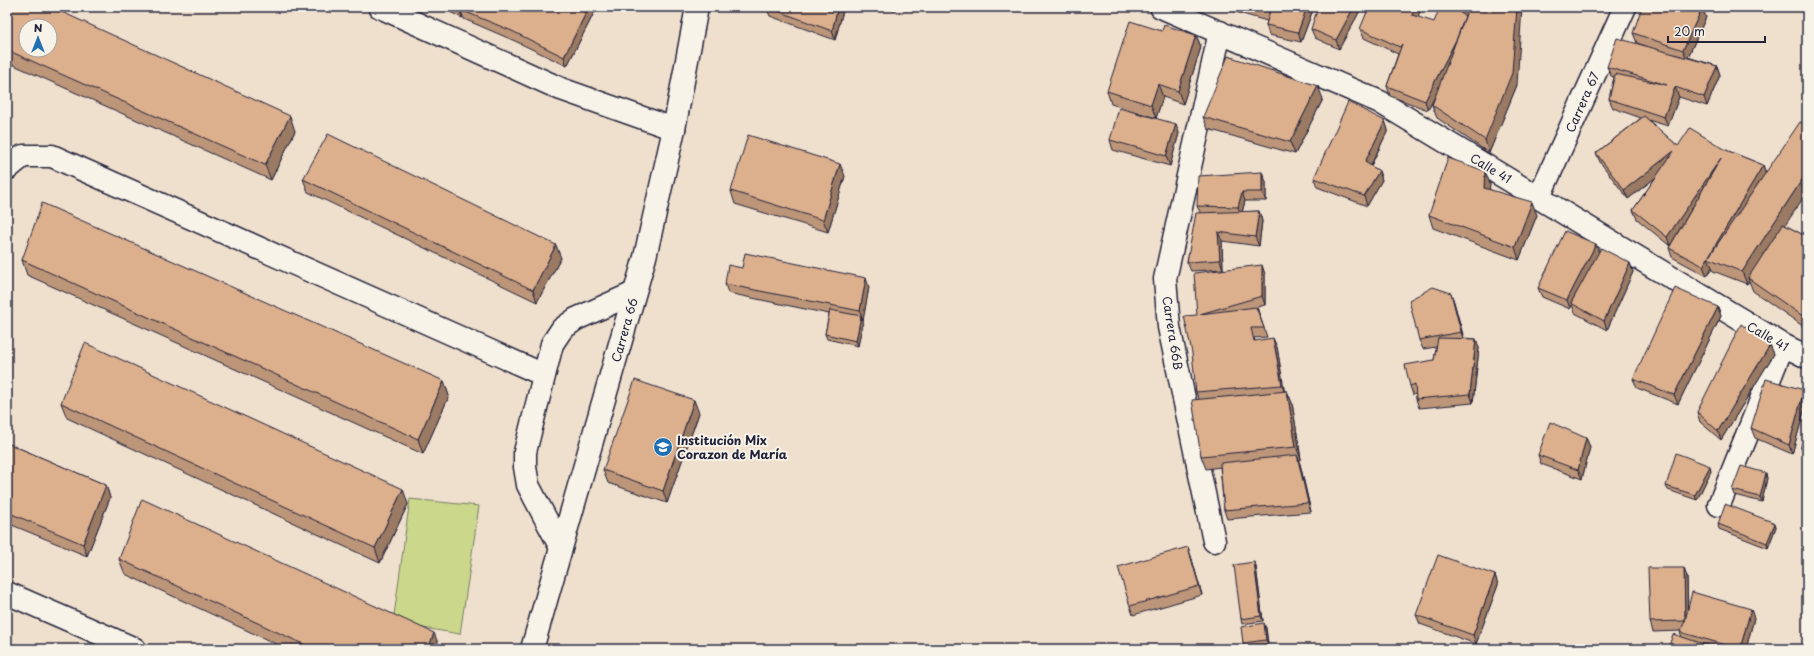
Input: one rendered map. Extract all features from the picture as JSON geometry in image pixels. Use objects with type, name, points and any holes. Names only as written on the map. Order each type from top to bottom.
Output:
[{"type":"street","points":[[380,7],[561,89],[674,129]]},
{"type":"street","name":"Carrera 66","points":[[532,649],[645,257],[674,129],[697,7]]},
{"type":"street","name":"Carrera 67","points":[[1539,197],[1625,7]]},
{"type":"street","name":"Calle 41","points":[[1165,8],[1380,102],[1783,345],[1807,357]]},
{"type":"street","name":"Carrera 66B","points":[[1214,541],[1169,328],[1165,279],[1220,32]]},
{"type":"street","points":[[7,169],[23,156],[52,156],[544,375]]},
{"type":"street","points":[[561,548],[528,485],[525,467],[525,452],[552,344],[562,329],[576,319],[634,293]]},
{"type":"street","points":[[1719,506],[1783,345]]},
{"type":"street","points":[[7,593],[135,649]]},
{"type":"green space","points":[[410,499],[479,506],[460,634],[393,623]]},
{"type":"building","points":[[7,7],[51,7],[290,116],[265,165],[25,58],[58,58],[58,18],[18,18],[18,55],[7,50]]},
{"type":"building","points":[[461,7],[589,7],[564,57],[512,31],[461,10]]},
{"type":"building","points":[[767,7],[838,7],[832,31]]},
{"type":"building","points":[[1257,7],[1269,7],[1268,10]]},
{"type":"building","points":[[1271,7],[1307,7],[1298,32],[1266,25]]},
{"type":"building","points":[[1318,7],[1354,7],[1336,40],[1311,29]]},
{"type":"building","points":[[1369,7],[1415,7],[1412,15],[1434,22],[1440,7],[1462,7],[1459,12],[1465,16],[1458,36],[1425,101],[1387,86],[1402,44],[1400,47],[1360,29]]},
{"type":"building","points":[[1466,7],[1517,7],[1512,73],[1485,140],[1432,105],[1466,14]]},
{"type":"building","points":[[1642,7],[1702,8],[1683,50],[1633,33]]},
{"type":"building","points":[[1130,21],[1162,31],[1164,25],[1196,35],[1178,91],[1158,84],[1151,105],[1107,91]]},
{"type":"building","points":[[1617,38],[1717,66],[1704,97],[1675,87],[1664,117],[1609,99],[1615,74],[1667,85],[1607,67]]},
{"type":"building","points":[[1228,56],[1318,86],[1290,142],[1203,117]]},
{"type":"building","points":[[1348,102],[1385,121],[1365,162],[1379,171],[1364,196],[1314,178]]},
{"type":"building","points":[[1119,108],[1176,124],[1166,156],[1110,140]]},
{"type":"building","points":[[1644,116],[1678,146],[1690,128],[1726,150],[1763,165],[1703,266],[1669,248],[1721,158],[1667,237],[1633,210],[1674,151],[1624,190],[1596,153]]},
{"type":"building","points":[[1800,122],[1807,125],[1807,172],[1742,272],[1708,258]]},
{"type":"building","points":[[328,134],[556,245],[533,290],[303,179]]},
{"type":"building","points":[[748,135],[840,164],[823,220],[731,191]]},
{"type":"building","points":[[1448,158],[1485,171],[1484,188],[1532,202],[1515,247],[1429,215]]},
{"type":"building","points":[[1262,172],[1262,192],[1242,192],[1238,207],[1197,206],[1198,176]]},
{"type":"building","points":[[42,203],[444,381],[418,439],[22,260]]},
{"type":"building","points":[[1259,211],[1255,237],[1218,232],[1220,260],[1187,262],[1196,213]]},
{"type":"building","points":[[1783,224],[1807,237],[1807,319],[1748,278]]},
{"type":"building","points":[[1565,231],[1596,244],[1567,300],[1538,288]]},
{"type":"building","points":[[1601,248],[1630,263],[1604,321],[1571,303]]},
{"type":"building","points":[[745,253],[866,278],[860,311],[725,284],[728,265],[742,268]]},
{"type":"building","points":[[1262,265],[1262,296],[1200,314],[1256,307],[1264,328],[1251,328],[1254,341],[1273,338],[1282,385],[1196,392],[1192,353],[1184,316],[1197,315],[1194,273]]},
{"type":"building","points":[[1433,287],[1451,293],[1461,332],[1419,340],[1409,300]]},
{"type":"building","points":[[1675,288],[1718,307],[1674,395],[1633,379]]},
{"type":"building","points":[[830,310],[861,316],[856,341],[825,334]]},
{"type":"building","points":[[1741,324],[1770,345],[1718,431],[1697,412]]},
{"type":"building","points":[[1438,338],[1476,339],[1470,394],[1416,399],[1415,384],[1410,386],[1405,365],[1434,360]]},
{"type":"building","points":[[85,343],[403,489],[375,548],[61,403]]},
{"type":"building","points":[[1766,379],[1804,390],[1789,445],[1751,428]]},
{"type":"building","points":[[635,380],[694,400],[663,491],[603,470]]},
{"type":"building","points":[[1287,391],[1296,447],[1201,456],[1192,400]]},
{"type":"building","points":[[1550,422],[1586,438],[1578,470],[1538,455]]},
{"type":"building","points":[[1807,425],[1807,449],[1801,447]]},
{"type":"building","points":[[7,443],[106,485],[83,544],[7,512]]},
{"type":"building","points":[[1676,453],[1710,466],[1695,495],[1666,486]]},
{"type":"building","points":[[1297,455],[1308,503],[1224,510],[1220,463]]},
{"type":"building","points":[[1741,466],[1766,473],[1760,497],[1732,490]]},
{"type":"building","points":[[142,499],[434,633],[428,649],[314,649],[119,559]]},
{"type":"building","points":[[1725,504],[1775,523],[1767,543],[1718,524]]},
{"type":"building","points":[[1188,547],[1199,586],[1130,606],[1118,567]]},
{"type":"building","points":[[1438,555],[1495,575],[1473,635],[1416,615]]},
{"type":"building","points":[[1254,562],[1261,616],[1241,619],[1234,565]]},
{"type":"building","points":[[1648,568],[1684,568],[1685,621],[1650,622]]},
{"type":"building","points":[[1692,592],[1751,609],[1740,649],[1680,632],[1685,621]]},
{"type":"building","points":[[1264,623],[1266,640],[1243,643],[1241,627]]},
{"type":"building","points":[[1673,634],[1719,649],[1668,649]]},
{"type":"building","points":[[1222,646],[1222,649],[1210,649]]},
{"type":"place","name":"Institución Mix Corazon de María","points":[[663,447]]}]
